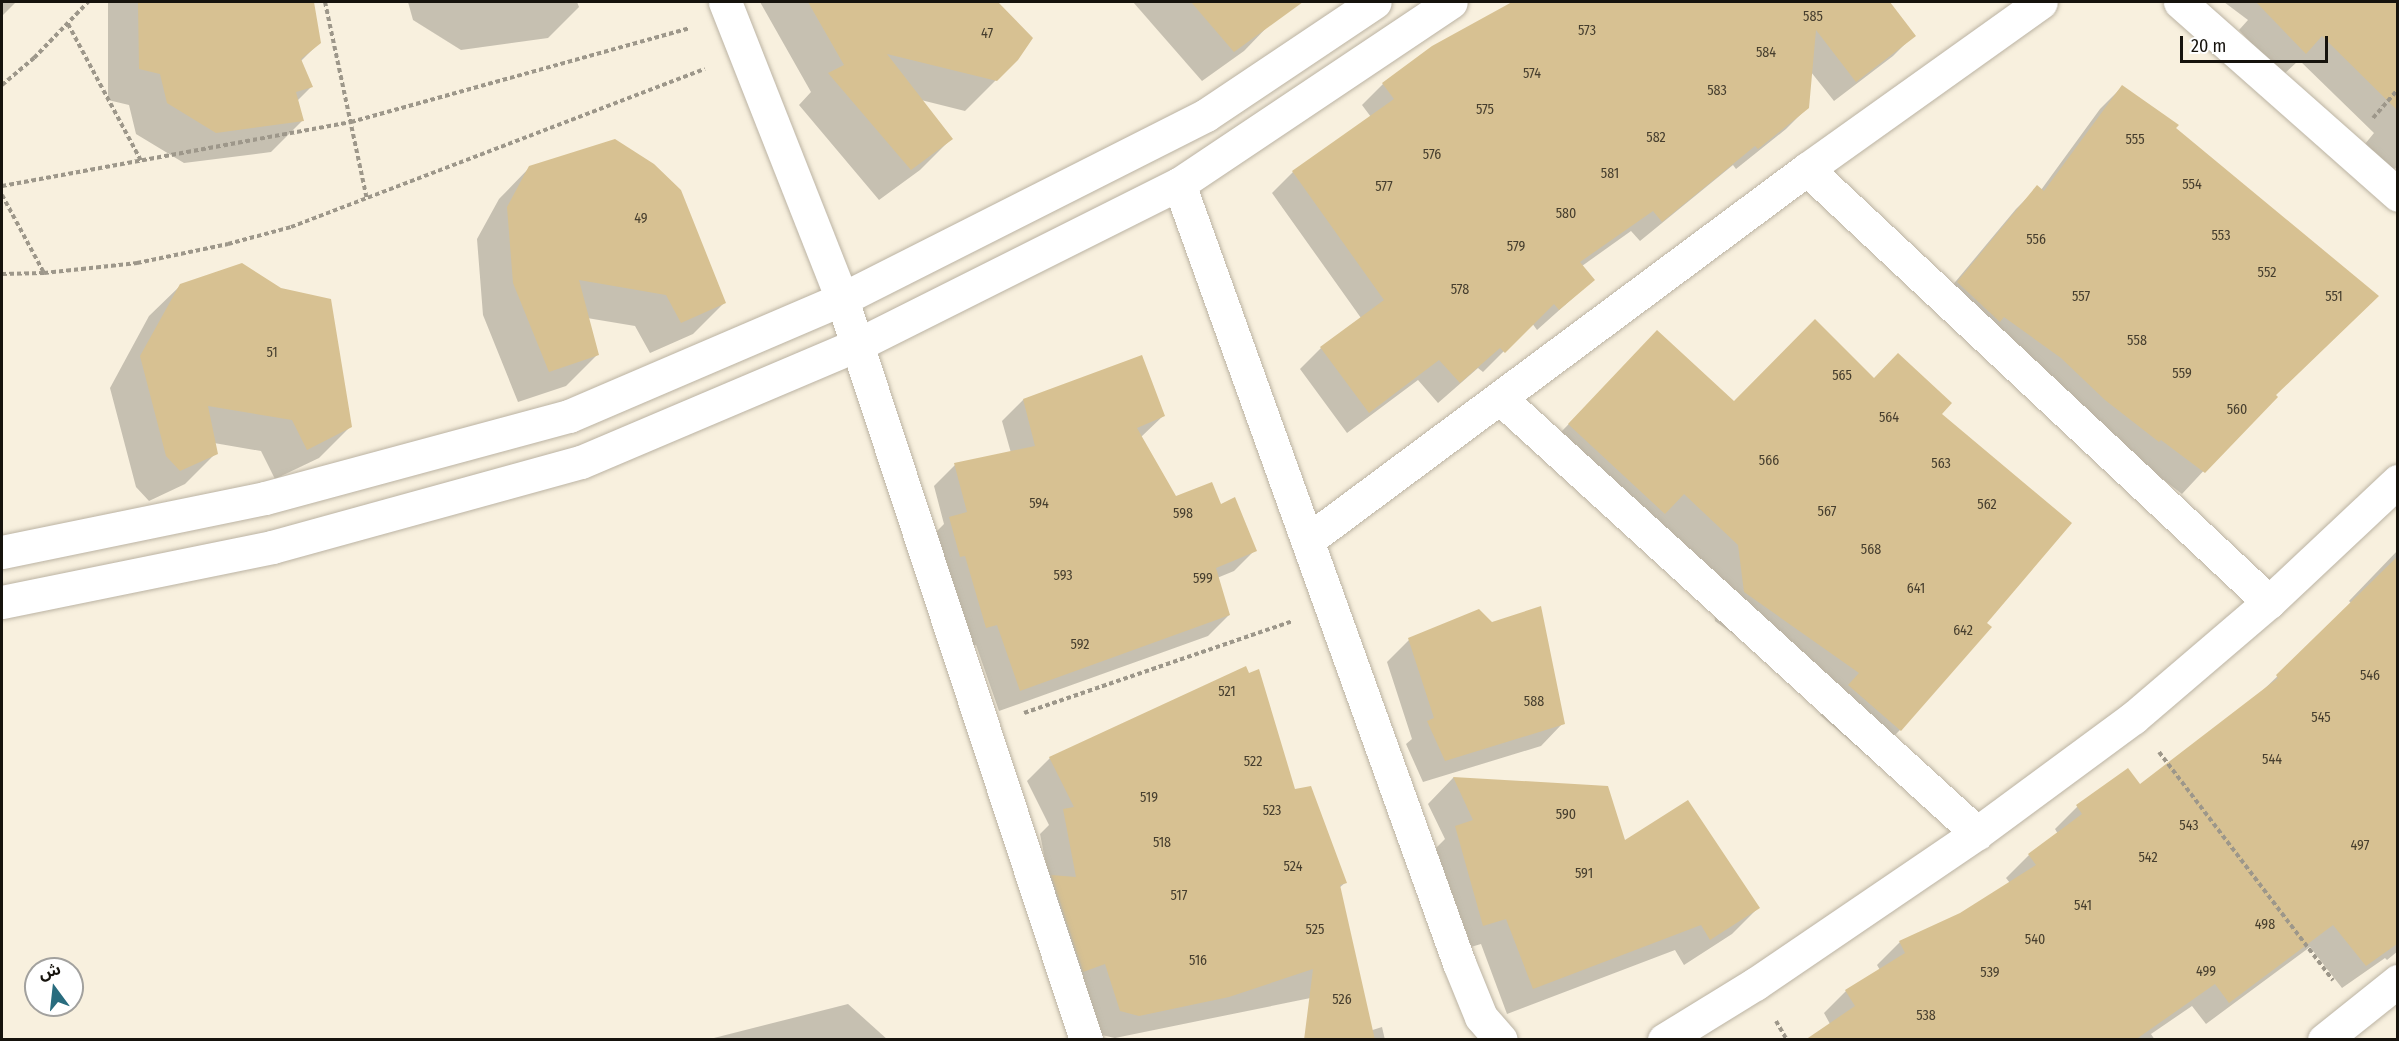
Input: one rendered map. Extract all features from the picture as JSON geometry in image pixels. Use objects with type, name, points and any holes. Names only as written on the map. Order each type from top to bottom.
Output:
[{"type":"street","points":[[2,552],[265,498],[569,416],[842,299],[1206,115],[1375,2]]},
{"type":"street","points":[[2,602],[273,547],[581,462],[857,345],[1179,184],[1451,2]]},
{"type":"street","points":[[1308,540],[1807,169],[2041,2]]},
{"type":"street","points":[[2180,2],[2397,195]]},
{"type":"street","points":[[728,9],[842,299],[1086,1040]]},
{"type":"street","points":[[1807,169],[2269,602]]},
{"type":"street","points":[[1179,184],[1333,607],[1459,963],[1481,1017],[1501,1040]]},
{"type":"street","points":[[1500,398],[1977,833]]},
{"type":"street","points":[[1664,1040],[1755,984],[1977,833],[2133,718],[2269,602],[2397,481]]},
{"type":"street","points":[[2324,1040],[2397,981]]},
{"type":"path","points":[[2,85],[34,58],[88,2]]},
{"type":"path","points":[[326,2],[367,199]]},
{"type":"path","points":[[2,186],[351,122],[728,9]]},
{"type":"path","points":[[68,24],[141,161]]},
{"type":"path","points":[[2,274],[44,273],[137,262],[228,244],[291,227],[745,53]]},
{"type":"path","points":[[2,195],[44,273]]},
{"type":"path","points":[[984,727],[1333,607]]},
{"type":"path","points":[[2133,718],[2359,1013]]},
{"type":"building","points":[[138,2],[314,2],[321,43],[301,59],[313,87],[296,92],[304,121],[216,133],[167,103],[160,74],[139,69]]},
{"type":"building","points":[[808,2],[998,2],[1033,38],[1018,60],[997,81],[887,54],[953,139],[911,170],[828,73],[844,65]]},
{"type":"building","points":[[1191,2],[1303,2],[1234,52]]},
{"type":"building","points":[[1512,2],[1890,2],[1916,36],[1856,82],[1816,30],[1809,108],[1758,149],[1755,146],[1662,222],[1653,211],[1580,262],[1595,280],[1559,310],[1554,304],[1505,353],[1500,348],[1460,383],[1439,360],[1369,413],[1320,347],[1384,300],[1292,171],[1394,99],[1382,83],[1432,46]]},
{"type":"building","points":[[2256,2],[2397,2],[2397,110],[2322,36],[2306,54]]},
{"type":"building","points":[[2122,85],[2179,125],[2176,128],[2379,296],[2276,395],[2278,397],[2205,473],[2161,440],[2159,442],[2105,400],[2061,358],[2004,317],[2000,322],[1957,282],[2037,185],[2044,191]]},
{"type":"building","points":[[615,139],[654,164],[681,190],[726,303],[681,323],[666,295],[579,280],[599,355],[549,372],[513,283],[507,207],[529,166]]},
{"type":"building","points":[[242,263],[281,288],[331,299],[352,427],[307,450],[292,420],[208,406],[218,454],[180,471],[166,456],[140,356],[180,284]]},
{"type":"building","points":[[1815,319],[1874,378],[1898,353],[1952,403],[1942,414],[2072,523],[1987,623],[1992,627],[1901,731],[1848,685],[1859,673],[1744,592],[1738,545],[1684,494],[1665,514],[1568,424],[1657,330],[1734,401]]},
{"type":"building","points":[[1142,355],[1165,416],[1137,428],[1176,496],[1212,482],[1221,504],[1235,497],[1257,551],[1216,568],[1230,615],[1020,691],[997,625],[986,628],[965,556],[960,557],[949,517],[967,512],[954,463],[1035,446],[1023,399]]},
{"type":"building","points":[[2397,557],[2397,944],[2366,966],[2333,925],[2229,1003],[2215,984],[2135,1040],[1805,1040],[1855,1006],[1845,990],[1905,953],[1899,941],[1960,913],[2036,865],[2028,854],[2082,814],[2076,805],[2128,768],[2140,784],[2278,678],[2276,675]]},
{"type":"building","points":[[1541,606],[1565,724],[1445,761],[1427,721],[1434,718],[1408,638],[1479,609],[1492,622]]},
{"type":"building","points":[[1246,666],[1249,673],[1259,669],[1295,789],[1311,786],[1347,883],[1340,885],[1375,1040],[1304,1040],[1313,969],[1229,997],[1139,1016],[1120,1011],[1105,964],[1083,972],[1051,875],[1076,877],[1063,809],[1074,807],[1049,757]]},
{"type":"building","points":[[1453,777],[1608,786],[1625,840],[1688,800],[1760,908],[1710,940],[1701,925],[1533,989],[1506,919],[1483,926],[1455,826],[1473,820]]}]
